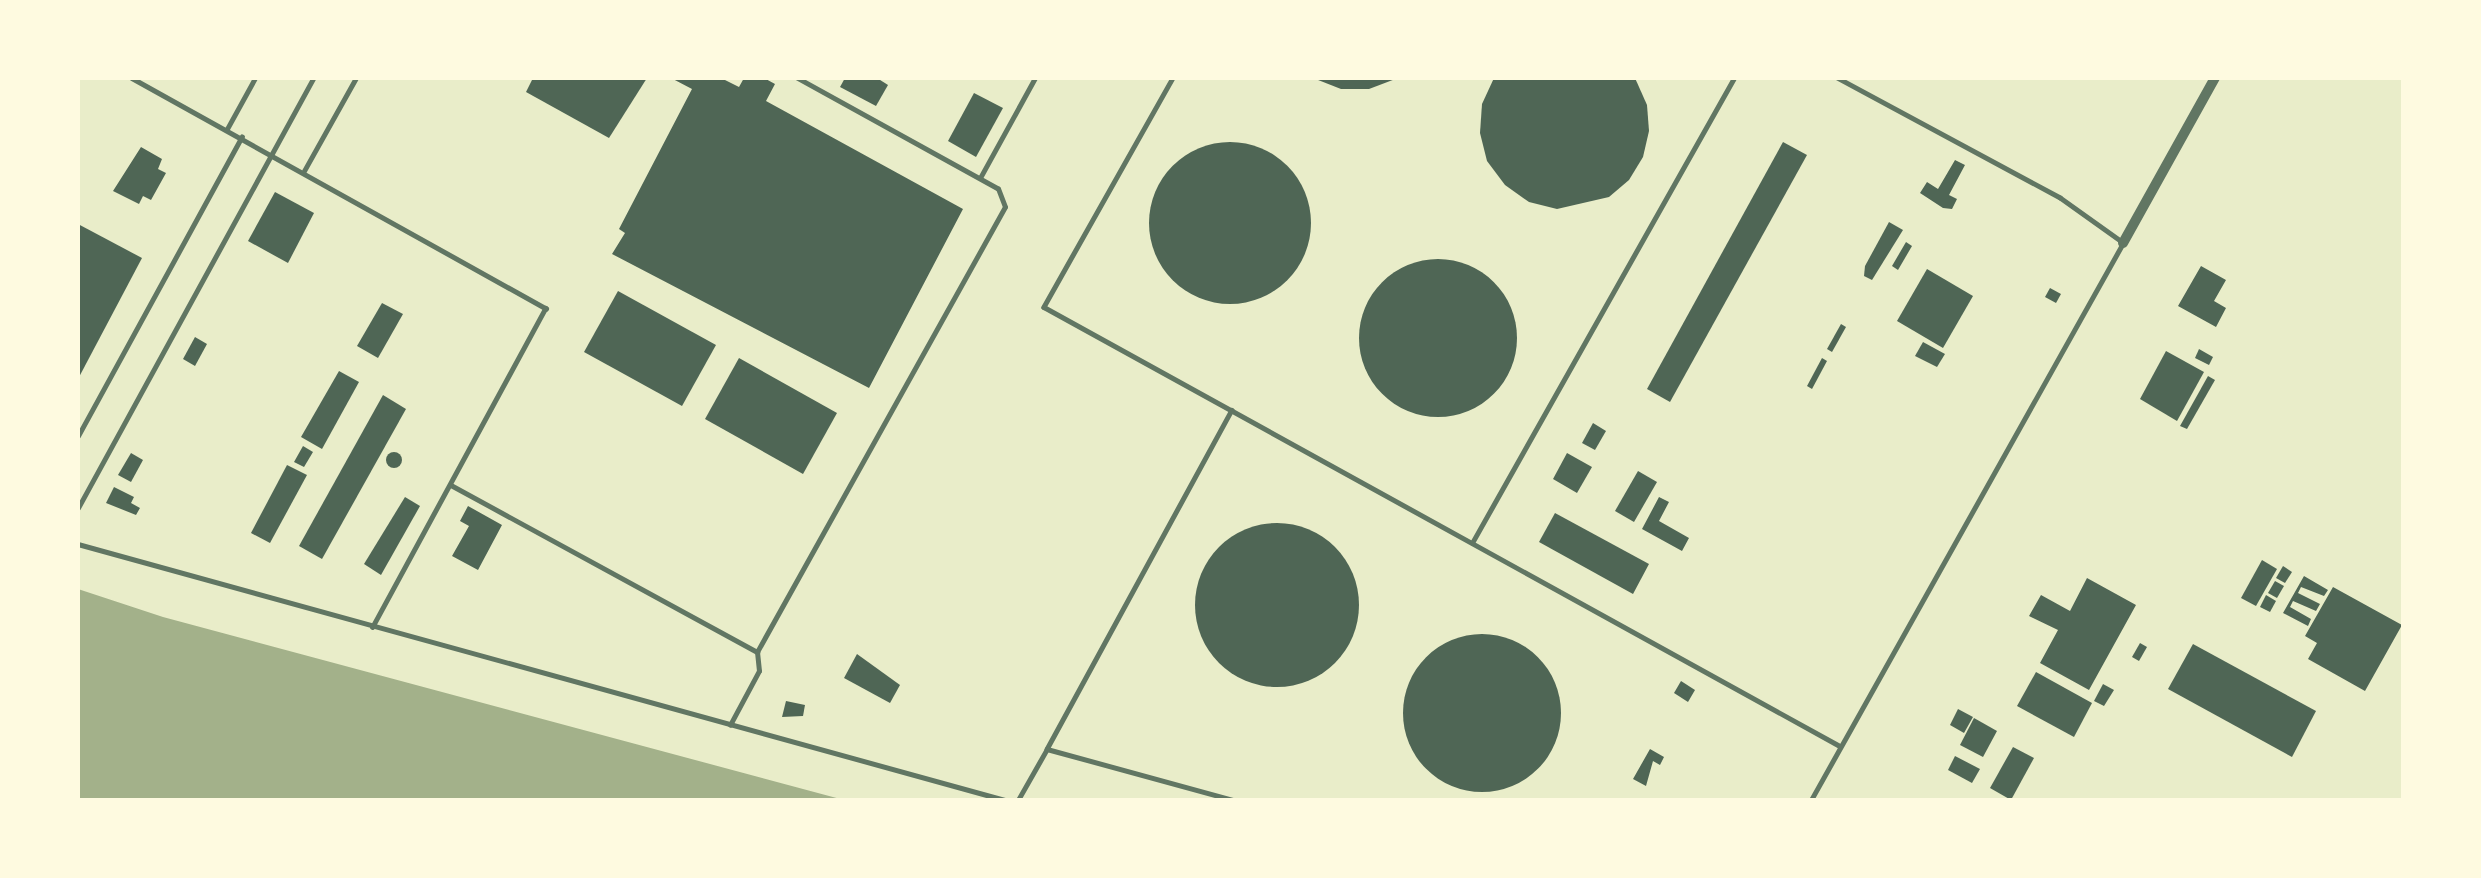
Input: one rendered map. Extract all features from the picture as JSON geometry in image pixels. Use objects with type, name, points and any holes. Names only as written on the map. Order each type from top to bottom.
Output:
[{"type":"street","points":[[2123,243],[2215,78]]},
{"type":"lane","points":[[132,78],[304,171],[546,308],[373,627]]},
{"type":"lane","points":[[227,129],[255,78]]},
{"type":"lane","points":[[78,508],[313,78]]},
{"type":"lane","points":[[304,171],[356,78]]},
{"type":"lane","points":[[730,725],[759,671],[757,652],[1005,207],[998,189],[796,78]]},
{"type":"lane","points":[[980,178],[1035,78]]},
{"type":"lane","points":[[1173,78],[1044,307],[1840,746]]},
{"type":"lane","points":[[1472,543],[1734,78]]},
{"type":"lane","points":[[1811,800],[2123,243],[2060,198],[1837,78]]},
{"type":"lane","points":[[78,436],[242,137]]},
{"type":"lane","points":[[1018,800],[1232,410]]},
{"type":"lane","points":[[452,485],[757,652]]},
{"type":"lane","points":[[78,544],[1005,800]]},
{"type":"lane","points":[[1047,749],[1234,800]]},
{"type":"shaded area","points":[[78,589],[163,617],[844,800],[78,800]]},
{"type":"building","points":[[533,78],[647,78],[609,138],[526,92]]},
{"type":"building","points":[[671,78],[721,78],[739,87],[744,78],[764,78],[775,84],[766,101],[963,209],[869,388],[612,254],[625,233],[619,229],[692,89]]},
{"type":"building","points":[[845,78],[877,78],[888,85],[876,106],[840,87]]},
{"type":"building","points":[[1313,78],[1398,78],[1369,89],[1341,89]]},
{"type":"building","points":[[1494,78],[1635,78],[1647,105],[1649,131],[1643,157],[1629,180],[1609,197],[1557,209],[1529,202],[1505,185],[1487,161],[1480,133],[1482,104]]},
{"type":"building","points":[[974,93],[1003,108],[976,157],[948,141]]},
{"type":"building","points":[[1230,142],[1261,148],[1287,166],[1305,192],[1311,223],[1305,254],[1287,280],[1261,298],[1230,304],[1199,298],[1173,280],[1155,254],[1149,223],[1155,192],[1173,166],[1199,148]]},
{"type":"building","points":[[1783,142],[1807,155],[1670,402],[1647,389]]},
{"type":"building","points":[[141,147],[162,159],[158,169],[166,173],[151,200],[143,196],[139,204],[113,191]]},
{"type":"building","points":[[1955,160],[1965,165],[1949,195],[1957,199],[1952,209],[1943,208],[1920,193],[1927,182],[1938,189]]},
{"type":"building","points":[[275,192],[314,213],[288,263],[248,241]]},
{"type":"building","points":[[1889,222],[1903,230],[1872,280],[1864,276],[1865,266]]},
{"type":"building","points":[[78,224],[142,258],[78,379]]},
{"type":"building","points":[[1906,242],[1912,246],[1898,270],[1892,266]]},
{"type":"building","points":[[1438,259],[1468,265],[1482,272],[1494,282],[1504,294],[1511,308],[1517,338],[1511,368],[1504,382],[1494,394],[1482,404],[1468,411],[1438,417],[1408,411],[1394,404],[1382,394],[1372,382],[1365,368],[1359,338],[1365,308],[1372,294],[1382,282],[1394,272],[1408,265]]},
{"type":"building","points":[[2201,266],[2226,280],[2214,301],[2226,308],[2216,327],[2178,306]]},
{"type":"building","points":[[1927,269],[1973,296],[1943,348],[1897,321]]},
{"type":"building","points":[[2050,288],[2061,294],[2056,303],[2045,297]]},
{"type":"building","points":[[618,291],[716,345],[682,406],[584,352]]},
{"type":"building","points":[[382,303],[403,314],[378,358],[357,346]]},
{"type":"building","points":[[1841,324],[1846,327],[1832,352],[1827,349]]},
{"type":"building","points":[[195,337],[207,344],[195,366],[183,359]]},
{"type":"building","points":[[1923,342],[1945,354],[1937,367],[1915,356]]},
{"type":"building","points":[[2199,349],[2213,357],[2209,365],[2195,358]]},
{"type":"building","points":[[2166,351],[2204,372],[2177,421],[2140,399]]},
{"type":"building","points":[[739,358],[837,413],[803,474],[705,419]]},
{"type":"building","points":[[1822,358],[1827,361],[1812,389],[1807,386]]},
{"type":"building","points":[[339,371],[359,382],[322,449],[301,437]]},
{"type":"building","points":[[2208,376],[2215,380],[2187,429],[2180,426]]},
{"type":"building","points":[[383,395],[406,409],[322,559],[299,546]]},
{"type":"building","points":[[1593,423],[1606,431],[1595,450],[1582,443]]},
{"type":"building","points":[[303,446],[313,452],[304,467],[294,462]]},
{"type":"building","points":[[394,452],[400,454],[402,460],[400,466],[394,468],[388,466],[386,460],[388,454]]},
{"type":"building","points":[[131,453],[143,460],[131,482],[118,475]]},
{"type":"building","points":[[1567,453],[1592,467],[1577,493],[1553,479]]},
{"type":"building","points":[[287,465],[307,475],[270,543],[251,533]]},
{"type":"building","points":[[1638,471],[1657,482],[1634,522],[1615,511]]},
{"type":"building","points":[[114,487],[134,497],[131,503],[140,508],[136,515],[106,503]]},
{"type":"building","points":[[405,497],[420,506],[381,575],[364,564]]},
{"type":"building","points":[[1659,497],[1669,502],[1659,521],[1689,538],[1682,551],[1642,529]]},
{"type":"building","points":[[468,506],[502,525],[478,570],[452,556],[469,526],[460,521]]},
{"type":"building","points":[[1555,513],[1649,564],[1633,594],[1539,542]]},
{"type":"building","points":[[1277,523],[1308,530],[1335,547],[1352,574],[1359,605],[1352,636],[1335,663],[1308,680],[1277,687],[1246,680],[1219,663],[1202,636],[1195,605],[1202,574],[1219,547],[1246,530]]},
{"type":"building","points":[[2262,560],[2277,569],[2256,606],[2241,598]]},
{"type":"building","points":[[2283,566],[2292,572],[2285,583],[2276,578]]},
{"type":"building","points":[[2304,576],[2328,590],[2324,596],[2301,587],[2298,593],[2320,604],[2316,611],[2293,601],[2290,607],[2311,619],[2308,626],[2283,613]]},
{"type":"building","points":[[2087,578],[2136,605],[2089,690],[2040,663],[2058,630],[2029,616],[2041,595],[2070,611]]},
{"type":"building","points":[[2275,581],[2284,586],[2277,598],[2268,593]]},
{"type":"building","points":[[2333,587],[2402,625],[2365,691],[2308,659],[2317,643],[2305,636]]},
{"type":"building","points":[[2266,595],[2276,601],[2270,612],[2260,607]]},
{"type":"building","points":[[1482,634],[1512,640],[1538,657],[1555,683],[1561,713],[1555,743],[1538,769],[1512,786],[1482,792],[1452,786],[1426,769],[1409,743],[1403,713],[1409,683],[1426,657],[1452,640]]},
{"type":"building","points":[[2140,643],[2147,647],[2139,661],[2132,657]]},
{"type":"building","points":[[2193,644],[2316,711],[2292,757],[2168,689]]},
{"type":"building","points":[[857,654],[900,685],[890,703],[844,678]]},
{"type":"building","points":[[2036,672],[2092,703],[2074,737],[2017,706]]},
{"type":"building","points":[[1681,681],[1695,690],[1688,702],[1674,693]]},
{"type":"building","points":[[2103,684],[2114,690],[2104,706],[2094,701]]},
{"type":"building","points":[[786,701],[805,705],[803,716],[782,717]]},
{"type":"building","points":[[1958,709],[1973,717],[1964,733],[1950,725]]},
{"type":"building","points":[[1974,718],[1997,731],[1983,757],[1960,745]]},
{"type":"building","points":[[2013,747],[2034,758],[2011,800],[1990,788]]},
{"type":"building","points":[[1650,749],[1664,757],[1660,765],[1653,761],[1646,786],[1633,779]]},
{"type":"building","points":[[1955,756],[1980,769],[1972,783],[1948,770]]}]
